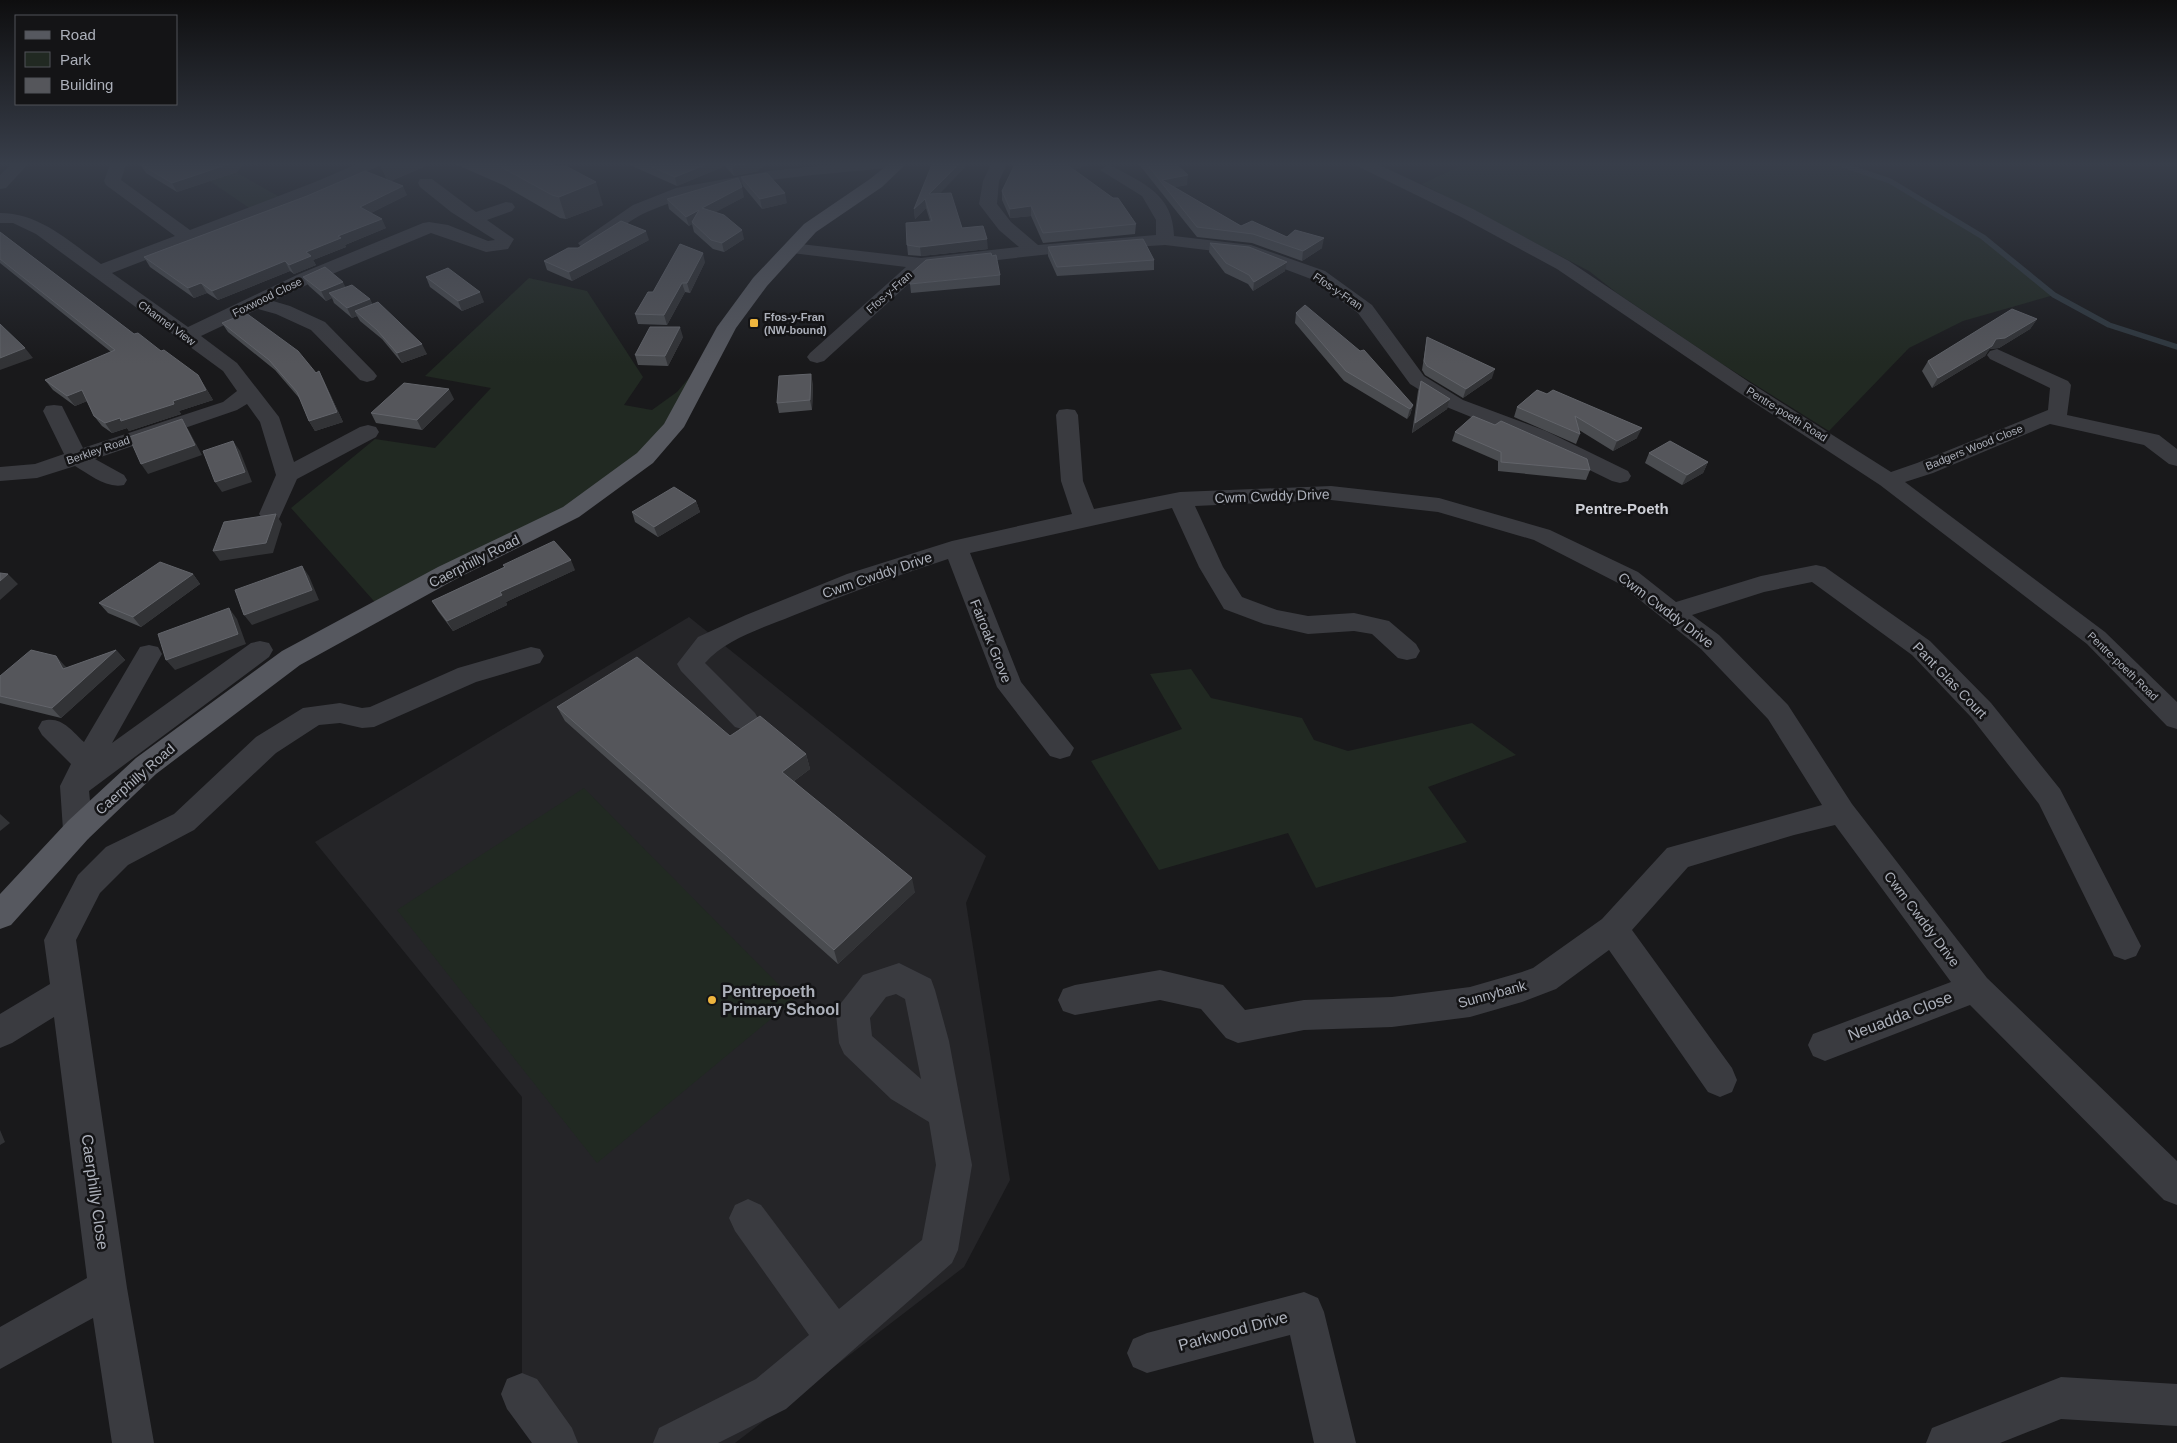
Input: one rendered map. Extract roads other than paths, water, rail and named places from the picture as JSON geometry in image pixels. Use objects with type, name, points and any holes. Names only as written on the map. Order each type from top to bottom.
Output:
[{"type":"main road","name":"Caerphilly Road","points":[[0,915],[78,830],[146,766],[291,658],[447,573],[572,512],[645,458],[673,427],[727,327],[760,282],[809,229]]},
{"type":"street","name":"Channel View","points":[[41,229],[230,368],[271,422],[287,475]]},
{"type":"street","points":[[178,229],[188,237]]},
{"type":"street","points":[[97,272],[208,229]]},
{"type":"street","name":"Foxwood Close","points":[[186,336],[255,302],[422,229]]},
{"type":"street","name":"Foxwood Close","points":[[439,229],[486,247],[502,245],[505,238],[491,229]]},
{"type":"street","points":[[574,252],[608,229]]},
{"type":"street","points":[[1009,229],[1033,250]]},
{"type":"street","points":[[1165,229],[1165,240]]},
{"type":"street","name":"Pentre-poeth Road","points":[[1497,229],[1563,265],[1888,480],[2096,638],[2177,720]]},
{"type":"street","name":"Ffos-y-Fran","points":[[792,248],[920,263],[1033,250],[1165,240],[1251,250],[1318,275],[1366,309],[1417,380],[1456,404],[1538,436],[1620,476]]},
{"type":"street","name":"Ffos-y-Fran","points":[[817,357],[920,263]]},
{"type":"street","points":[[255,302],[283,310],[318,326],[367,376]]},
{"type":"street","points":[[1997,355],[2061,385],[2052,415],[2151,440],[2177,459]]},
{"type":"street","name":"Berkley Road","points":[[0,474],[37,471],[230,406],[249,392]]},
{"type":"street","points":[[54,411],[76,458],[116,480]]},
{"type":"street","points":[[1067,415],[1072,481],[1085,518]]},
{"type":"street","name":"Badgers Wood Close","points":[[1888,480],[1924,468],[2052,415]]},
{"type":"street","points":[[271,514],[287,475],[368,432]]},
{"type":"street","name":"Cwm Cwddy Drive","points":[[744,720],[690,664],[707,644],[755,621],[856,580],[956,548],[1085,518],[1180,499],[1331,493],[1439,505],[1542,535],[1629,578],[1710,642],[1778,712],[1842,812],[1975,988],[2174,1175]]},
{"type":"street","points":[[1180,499],[1211,567],[1233,602],[1274,618],[1308,626],[1354,622],[1380,626],[1407,651]]},
{"type":"street","name":"Fairoak Grove","points":[[956,548],[976,604],[1010,687],[1060,748]]},
{"type":"street","name":"Pant Glas Court","points":[[1672,612],[1761,584],[1816,573],[1921,648],[1981,710],[2050,797],[2125,946]]},
{"type":"street","points":[[74,786],[260,650]]},
{"type":"street","points":[[78,830],[74,786],[149,654]]},
{"type":"street","name":"Caerphilly Close","points":[[133,1443],[108,1288],[60,940],[89,884],[117,856],[184,822],[266,745],[313,715],[340,713],[362,718],[374,717],[467,674],[531,656]]},
{"type":"street","points":[[52,728],[87,762]]},
{"type":"street","name":"Sunnybank","points":[[1075,1000],[1160,985],[1211,996],[1238,1027],[1304,1015],[1392,1012],[1470,1002],[1544,979],[1613,929],[1678,857],[1794,823],[1842,812]]},
{"type":"street","points":[[1613,929],[1720,1080]]},
{"type":"street","name":"Neuadda Close","points":[[1825,1044],[1975,988]]},
{"type":"street","points":[[0,1032],[67,991]]},
{"type":"street","points":[[674,1443],[771,1394],[939,1250],[954,1165],[944,1112]]},
{"type":"street","points":[[748,1218],[836,1338]]},
{"type":"street","points":[[0,1348],[108,1288]]},
{"type":"street","name":"Parkwood Drive","points":[[1147,1353],[1304,1312],[1335,1443]]},
{"type":"street","points":[[522,1394],[557,1443]]},
{"type":"street","points":[[1947,1443],[2061,1398],[2177,1404]]},
{"type":"waterway","points":[[1970,229],[1983,237],[2054,295],[2109,325],[2177,347]]},
{"type":"place","name":"Ffos-y-Fran (NW-bound)","points":[[754,323]]},
{"type":"place","name":"Pentrepoeth Primary School","points":[[712,1000]]},
{"type":"district","name":"Pentre-Poeth","points":[[1622,508]]}]
